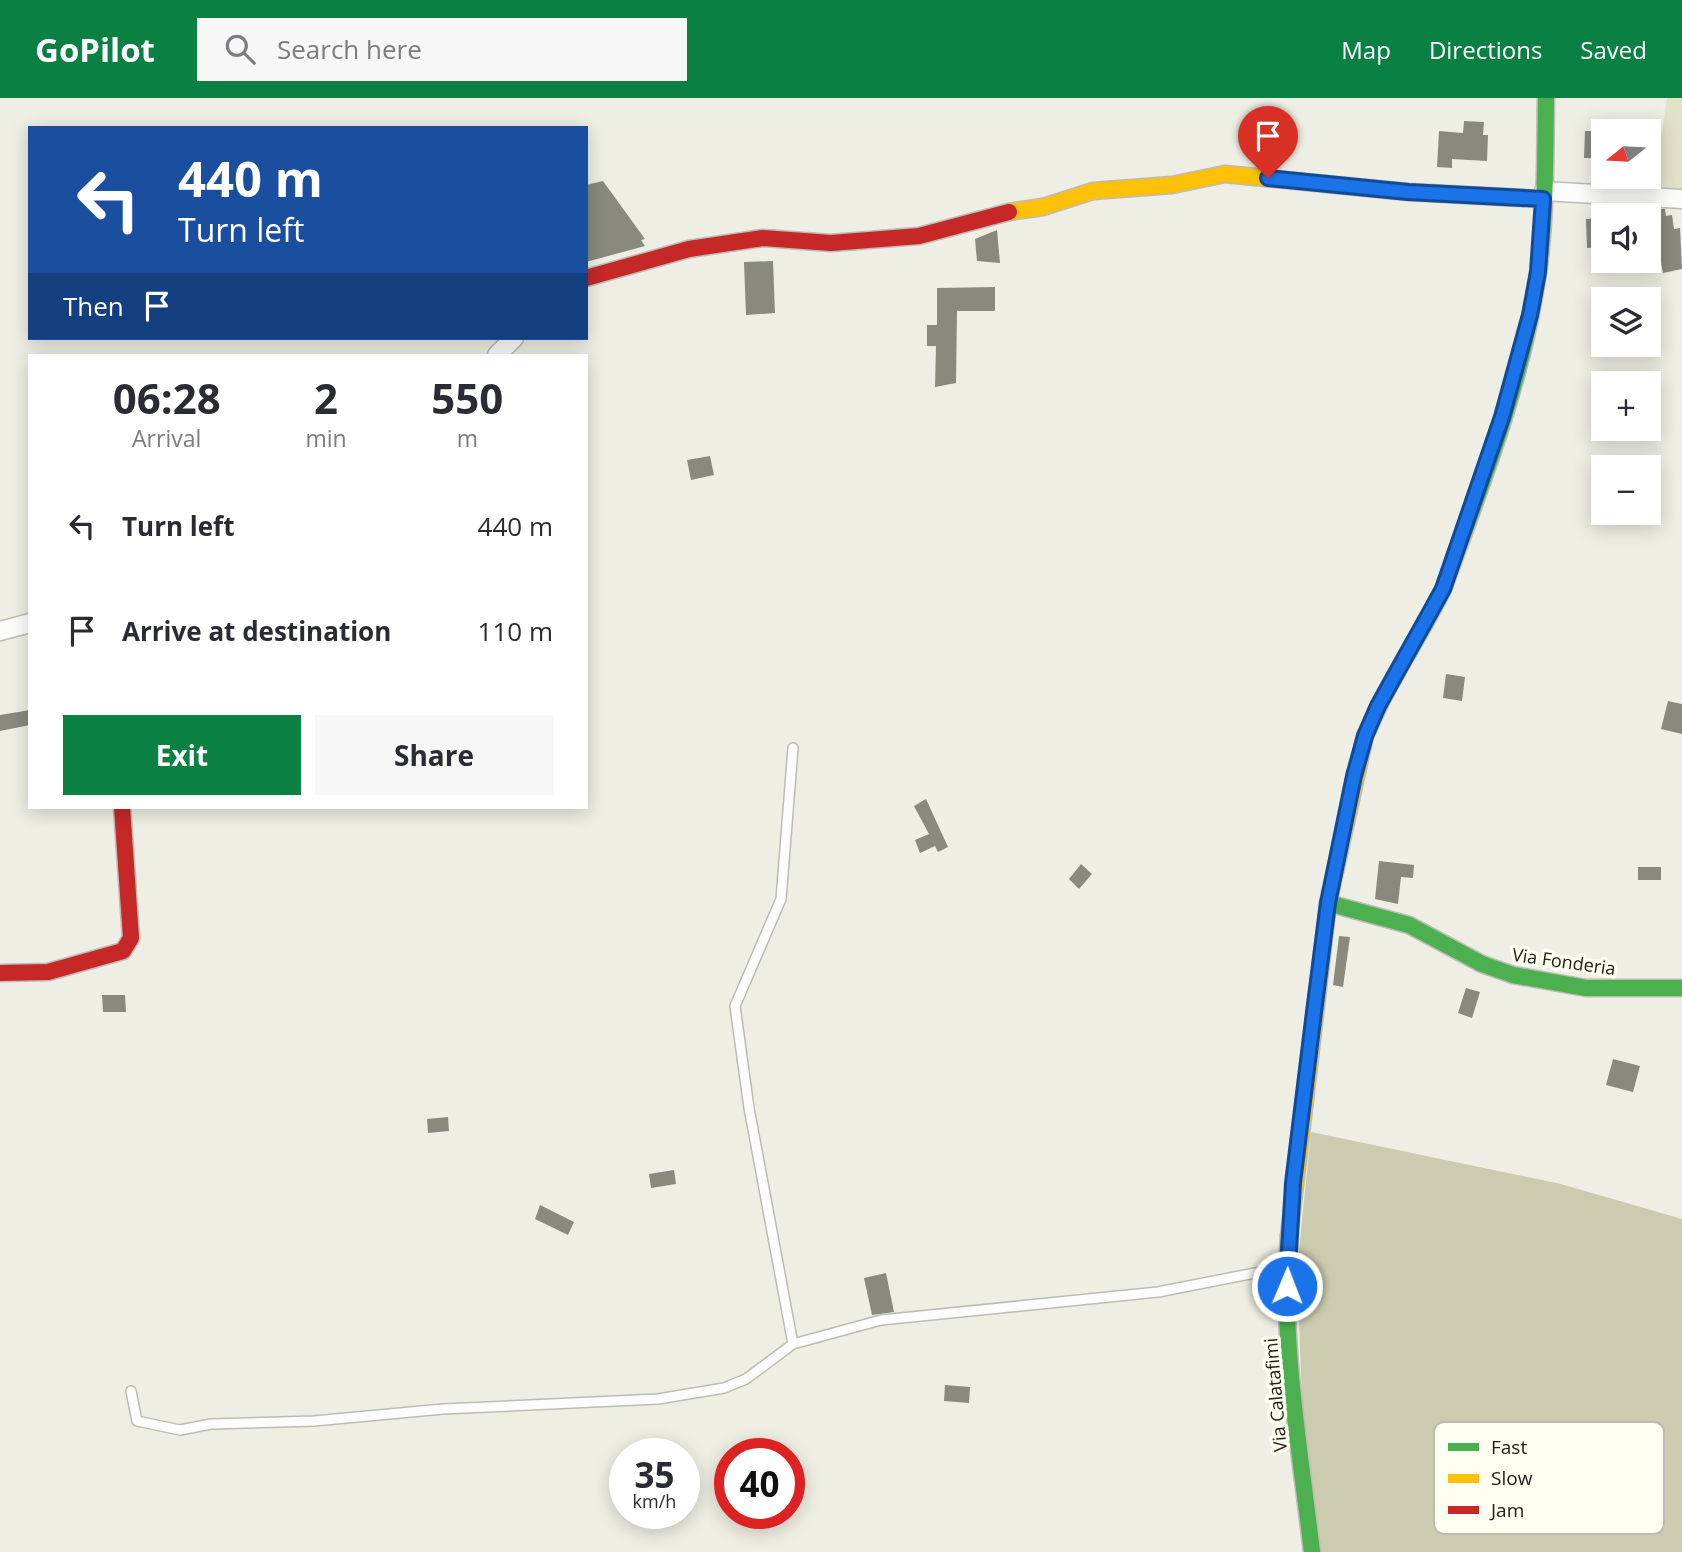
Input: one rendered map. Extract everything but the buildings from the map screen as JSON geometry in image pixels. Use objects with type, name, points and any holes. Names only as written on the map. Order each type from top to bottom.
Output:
[{"type":"street","name":"Via Calatafimi","points":[[1312,1552],[1290,1361],[1286,1266],[1293,1183],[1328,903],[1365,736],[1393,675],[1429,618],[1443,589],[1519,362],[1538,272],[1544,195],[1546,98]]},
{"type":"street","points":[[588,277],[689,250],[763,237],[831,243],[919,236],[1008,212],[1043,207],[1093,191],[1172,186],[1225,174],[1408,192],[1682,199]]},
{"type":"street","points":[[498,354],[511,340]]},
{"type":"street","points":[[0,631],[28,624]]},
{"type":"street","points":[[0,973],[48,972],[123,951],[131,938],[122,809]]},
{"type":"street","name":"Via Fonderia","points":[[1328,903],[1358,908],[1419,930],[1492,969],[1531,979],[1630,989],[1682,988]]},
{"type":"lane","points":[[793,748],[781,899],[736,1006],[751,1121],[793,1344]]},
{"type":"lane","points":[[131,1391],[137,1421],[180,1430],[211,1424],[314,1421],[443,1409],[658,1399],[724,1388],[746,1379],[793,1344],[881,1320],[1158,1292],[1286,1266]]},
{"type":"green space","points":[[1667,98],[1682,98],[1682,193],[1653,191],[1661,189],[1661,138]]},
{"type":"green space","points":[[1311,1132],[1561,1184],[1682,1219],[1682,1552],[1319,1552],[1303,1426],[1297,1269]]},
{"type":"traffic: fast","points":[[1376,712],[1443,589],[1486,473],[1511,394],[1531,314],[1541,251],[1546,98]]},
{"type":"traffic: fast","points":[[1328,903],[1409,925],[1482,964],[1513,975],[1586,988],[1682,988]]},
{"type":"traffic: fast","points":[[1289,1236],[1289,1355],[1312,1552]]},
{"type":"traffic: slow","points":[[1009,212],[1043,207],[1093,191],[1172,185],[1225,174],[1408,192],[1543,199]]},
{"type":"traffic: slow","points":[[1289,1236],[1328,903],[1365,736],[1376,712]]},
{"type":"traffic: jam","points":[[588,277],[689,249],[763,238],[831,243],[919,236],[1009,212]]},
{"type":"traffic: jam","points":[[0,973],[48,972],[123,951],[131,938],[122,809]]},
{"type":"route","points":[[1268,178],[1408,192],[1543,199],[1538,272],[1530,315],[1502,417],[1443,589],[1378,706],[1365,736],[1354,776],[1328,903],[1293,1183],[1286,1266],[1287,1286]]}]
